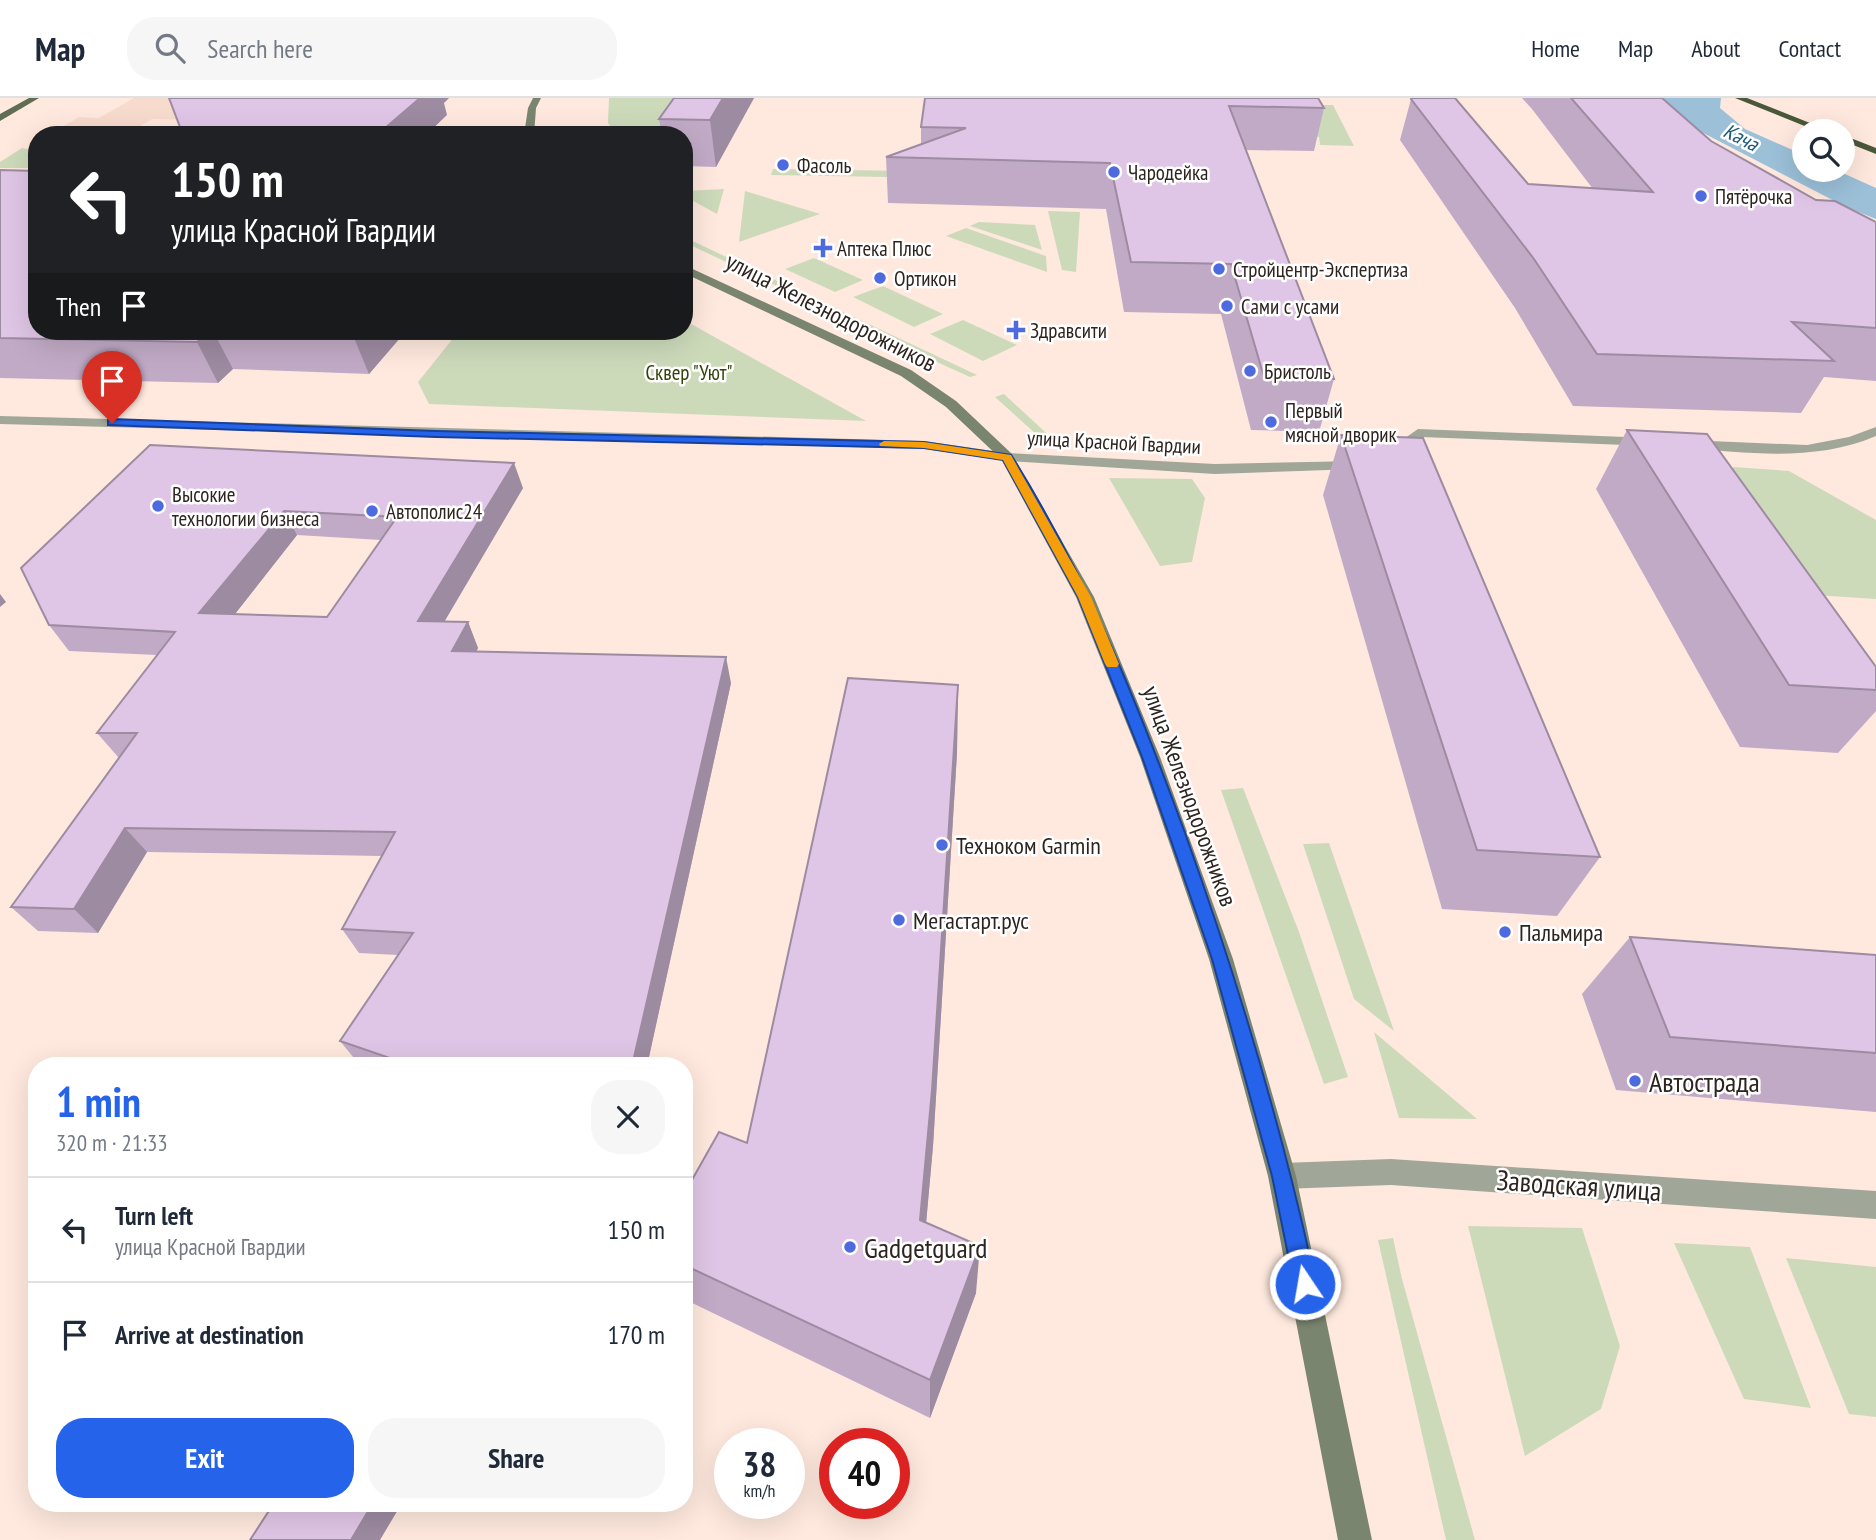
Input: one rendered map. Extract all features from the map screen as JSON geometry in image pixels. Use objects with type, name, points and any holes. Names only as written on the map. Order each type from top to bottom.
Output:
[{"type":"highway","points":[[1739,98],[1794,119]]},
{"type":"highway","points":[[1855,143],[1876,151]]},
{"type":"main road","points":[[0,118],[35,98]]},
{"type":"street","points":[[530,126],[532,108],[537,98]]},
{"type":"street","name":"улица Железнодорожников","points":[[693,272],[906,373],[951,404],[1007,457],[1084,597],[1131,708],[1221,959],[1282,1176],[1355,1540]]},
{"type":"street","name":"улица Красной Гвардии","points":[[0,420],[924,445],[1007,457],[1228,469],[1380,464],[1418,433],[1808,451],[1863,438],[1876,431]]},
{"type":"street","name":"Заводская улица","points":[[1282,1176],[1391,1172],[1876,1205]]},
{"type":"shaded area","points":[[134,98],[449,98],[446,101],[235,121],[152,119],[140,126],[64,126],[79,117],[99,118]]},
{"type":"green space","points":[[609,98],[700,98],[684,126],[610,126],[608,123]]},
{"type":"green space","points":[[1319,105],[1333,105],[1354,146],[1320,145],[1319,137],[1291,131]]},
{"type":"green space","points":[[22,148],[28,150],[28,168],[0,168],[0,162]]},
{"type":"green space","points":[[773,169],[1126,174],[1127,181],[771,175]]},
{"type":"green space","points":[[724,189],[717,214],[693,201],[693,191]]},
{"type":"green space","points":[[745,191],[820,214],[739,242]]},
{"type":"green space","points":[[1048,211],[1080,212],[1076,272],[1062,270]]},
{"type":"green space","points":[[979,222],[1035,225],[1042,250],[970,226]]},
{"type":"green space","points":[[966,228],[1046,256],[1047,272],[946,236]]},
{"type":"green space","points":[[693,241],[977,375],[970,377],[693,246]]},
{"type":"green space","points":[[814,258],[863,280],[835,292],[785,269]]},
{"type":"green space","points":[[883,286],[943,314],[914,327],[853,297]]},
{"type":"green space","points":[[963,320],[1017,345],[983,361],[930,334]]},
{"type":"green space","name":"Сквер \"Уют\"","points":[[693,325],[866,421],[429,404],[418,382],[452,340],[693,340]]},
{"type":"green space","points":[[1004,394],[1058,444],[1047,444],[995,397]]},
{"type":"green space","points":[[1734,467],[1789,471],[1876,520],[1876,599],[1814,595],[1723,474]]},
{"type":"green space","points":[[1109,478],[1192,479],[1205,498],[1192,562],[1160,566]]},
{"type":"green space","points":[[1243,788],[1299,932],[1348,1077],[1324,1084],[1221,790]]},
{"type":"green space","points":[[1329,843],[1394,1031],[1354,999],[1303,844]]},
{"type":"green space","points":[[1374,1032],[1477,1119],[1399,1118]]},
{"type":"green space","points":[[1468,1226],[1582,1228],[1620,1346],[1601,1409],[1525,1456]]},
{"type":"green space","points":[[1393,1238],[1475,1540],[1446,1540],[1378,1240]]},
{"type":"green space","points":[[1674,1243],[1750,1247],[1811,1408],[1744,1399]]},
{"type":"green space","points":[[1786,1258],[1876,1267],[1876,1417],[1849,1414]]},
{"type":"water","name":"Кача","points":[[1654,98],[1721,98],[1720,108],[1745,129],[1792,150],[1792,179],[1684,123]]},
{"type":"water","name":"Кача","points":[[1855,179],[1876,188],[1876,219],[1798,182],[1855,182]]},
{"type":"building","points":[[169,98],[420,98],[387,126],[180,126]]},
{"type":"building","points":[[674,98],[723,98],[710,120],[659,119]]},
{"type":"building","points":[[925,98],[1318,98],[1324,108],[1229,106],[1334,379],[1264,377],[1231,264],[1131,262],[1110,163],[886,157],[966,128],[921,127]]},
{"type":"building","points":[[1412,98],[1455,98],[1528,184],[1653,192],[1571,98],[1662,98],[1711,141],[1816,200],[1835,201],[1876,222],[1876,328],[1792,322],[1834,361],[1597,354],[1534,259]]},
{"type":"building","points":[[0,170],[28,171],[28,339],[0,338]]},
{"type":"building","points":[[98,340],[200,340],[197,342]]},
{"type":"building","points":[[1627,430],[1707,434],[1876,667],[1876,690],[1789,685]]},
{"type":"building","points":[[1341,435],[1423,438],[1600,857],[1477,850]]},
{"type":"building","points":[[150,445],[514,463],[418,621],[468,622],[452,651],[726,657],[634,1057],[387,1057],[340,1041],[413,933],[342,929],[395,832],[125,828],[74,909],[11,907],[137,733],[97,733],[175,632],[49,625],[21,568]],"holes":[[[284,511],[397,517],[327,617],[199,613]]]},
{"type":"building","points":[[848,678],[958,685],[932,1090],[920,1220],[980,1246],[930,1380],[693,1269],[693,1178],[719,1132],[747,1143]]},
{"type":"building","points":[[1630,937],[1876,955],[1876,1053],[1670,1037]]},
{"type":"building","points":[[268,1512],[368,1512],[351,1540],[250,1540]]},
{"type":"slow traffic","points":[[884,444],[924,445],[1007,457],[1084,597],[1112,664]]},
{"type":"place","name":"Фасоль","points":[[783,165]]},
{"type":"place","name":"Чародейка","points":[[1114,172]]},
{"type":"place","name":"Пятёрочка","points":[[1701,196]]},
{"type":"place","name":"Аптека Плюс","points":[[823,248]]},
{"type":"place","name":"Стройцентр-Экспертиза","points":[[1219,269]]},
{"type":"place","name":"Ортикон","points":[[880,278]]},
{"type":"place","name":"Сами с усами","points":[[1227,306]]},
{"type":"place","name":"Здравсити","points":[[1016,330]]},
{"type":"place","name":"Бристоль","points":[[1250,371]]},
{"type":"place","name":"Первый мясной дворик","points":[[1271,422]]},
{"type":"place","name":"Высокие технологии бизнеса","points":[[158,506]]},
{"type":"place","name":"Автополис24","points":[[372,511]]},
{"type":"place","name":"Техноком Garmin","points":[[942,845]]},
{"type":"place","name":"Мегастарт.рус","points":[[899,920]]},
{"type":"place","name":"Пальмира","points":[[1505,932]]},
{"type":"place","name":"Автострада","points":[[1635,1081]]},
{"type":"place","name":"Gadgetguard","points":[[850,1247]]},
{"type":"route","points":[[112,423],[436,434],[924,445],[1007,457],[1084,597],[1150,757],[1221,959],[1282,1176],[1305,1284]]}]
